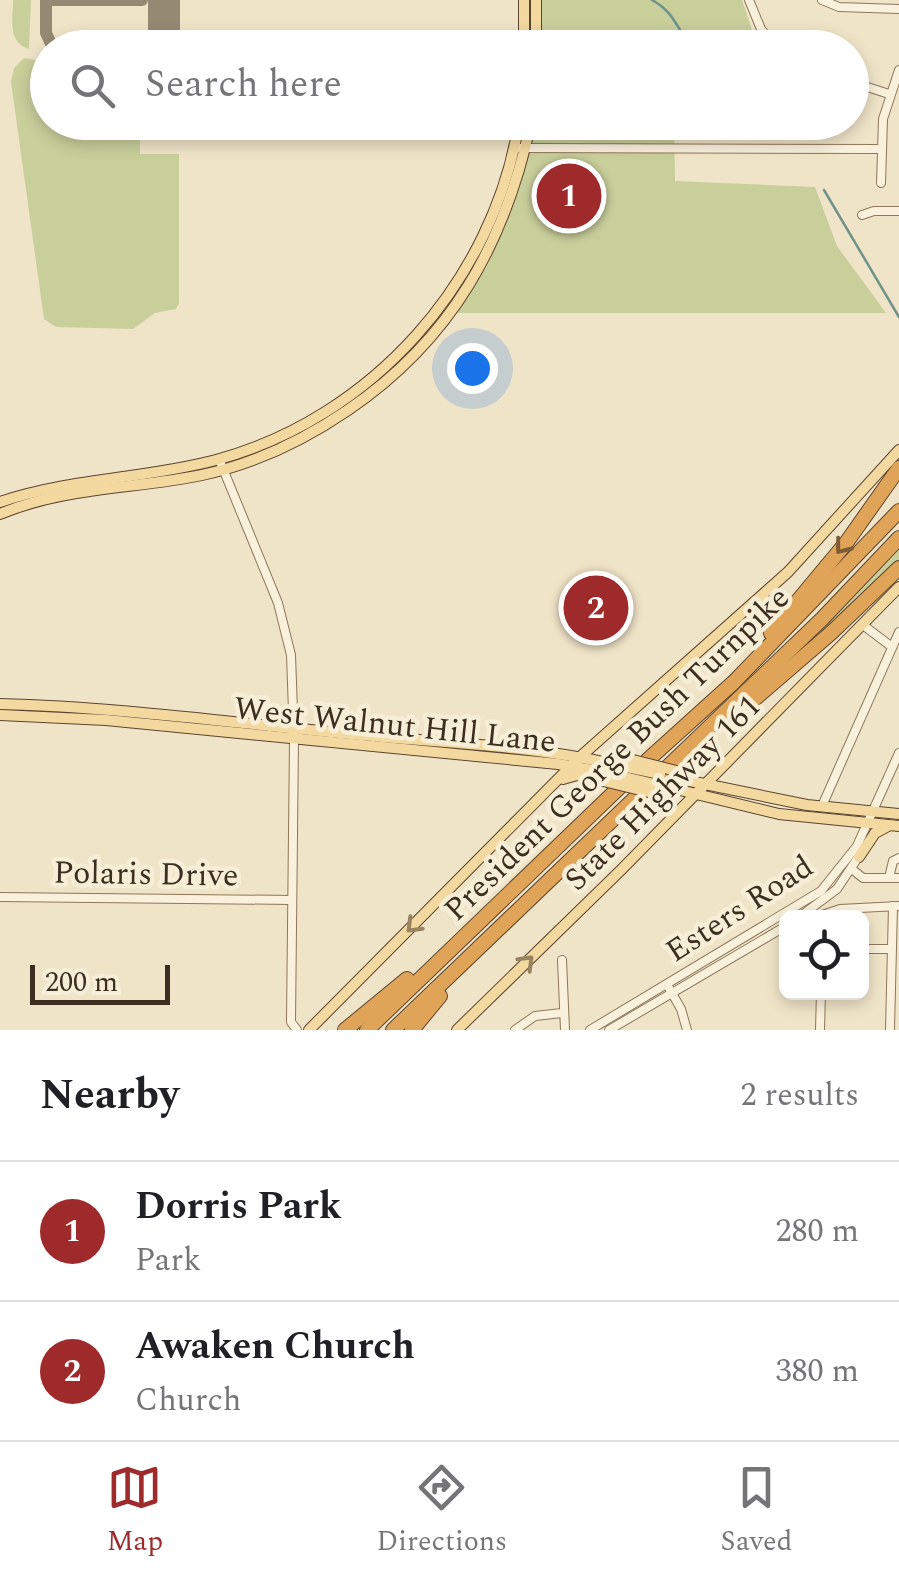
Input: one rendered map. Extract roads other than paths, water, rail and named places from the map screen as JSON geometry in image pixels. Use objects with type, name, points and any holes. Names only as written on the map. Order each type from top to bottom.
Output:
[{"type":"highway","points":[[734,682],[846,543],[899,468]]},
{"type":"highway","name":"President George Bush Turnpike","points":[[366,1030],[734,682],[899,511]]},
{"type":"highway","name":"President George Bush Turnpike","points":[[393,1030],[822,620],[899,538]]},
{"type":"highway","points":[[711,726],[744,708],[899,568]]},
{"type":"highway","points":[[345,1030],[467,934]]},
{"type":"highway","points":[[412,1030],[480,948]]},
{"type":"main road","points":[[524,0],[524,30]]},
{"type":"main road","points":[[536,0],[536,30]]},
{"type":"main road","points":[[520,140],[520,148]]},
{"type":"main road","points":[[0,514],[68,495],[221,464],[323,413],[373,378],[417,337],[452,290],[478,247],[523,140]]},
{"type":"main road","points":[[309,1030],[607,732],[788,572],[899,450]]},
{"type":"main road","points":[[0,502],[40,490],[221,464]]},
{"type":"main road","name":"State Highway 161","points":[[458,1030],[899,587]]},
{"type":"main road","name":"West Walnut Hill Lane","points":[[0,704],[576,762],[700,788],[899,814]]},
{"type":"main road","name":"West Walnut Hill Lane","points":[[0,715],[102,715]]},
{"type":"main road","points":[[602,767],[607,732]]},
{"type":"main road","name":"West Walnut Hill Lane","points":[[483,752],[542,763],[576,762]]},
{"type":"main road","points":[[542,763],[553,774],[554,785]]},
{"type":"main road","points":[[554,785],[602,767],[677,784],[720,769],[726,790]]},
{"type":"main road","points":[[670,819],[677,784]]},
{"type":"main road","name":"West Walnut Hill Lane","points":[[700,788],[767,812],[894,826]]},
{"type":"main road","points":[[767,812],[772,806],[807,805]]},
{"type":"main road","points":[[860,858],[874,833],[894,826]]},
{"type":"street","points":[[749,0],[761,30]]},
{"type":"street","points":[[822,0],[839,7],[899,8]]},
{"type":"street","points":[[881,183],[880,150],[889,94],[899,70]]},
{"type":"street","points":[[869,88],[889,94]]},
{"type":"street","points":[[520,148],[880,150]]},
{"type":"street","points":[[862,215],[874,210],[899,211]]},
{"type":"street","points":[[221,464],[287,630],[293,674],[291,1022],[297,1030]]},
{"type":"street","points":[[863,625],[892,647]]},
{"type":"street","points":[[822,806],[899,632]]},
{"type":"street","points":[[874,811],[894,779],[899,753]]},
{"type":"street","name":"Esters Road","points":[[807,910],[852,870],[860,858],[874,811]]},
{"type":"street","name":"Esters Road","points":[[590,1030],[670,988],[824,894],[870,824]]},
{"type":"street","points":[[852,870],[863,878],[894,878],[893,861],[899,858]]},
{"type":"street","points":[[824,894],[830,905],[840,909]]},
{"type":"street","name":"Polaris Drive","points":[[0,897],[292,900]]},
{"type":"street","points":[[837,910],[892,906],[890,1030]]},
{"type":"street","name":"Esters Road","points":[[738,948],[779,929]]},
{"type":"street","points":[[869,950],[891,949]]},
{"type":"street","points":[[562,960],[565,1030]]},
{"type":"street","points":[[670,988],[682,1009],[687,1030]]},
{"type":"street","name":"Esters Road","points":[[609,1030],[670,988]]},
{"type":"street","points":[[820,1030],[821,1000]]},
{"type":"street","points":[[515,1030],[535,1016],[562,1013]]},
{"type":"waterway","points":[[652,0],[680,30]]},
{"type":"waterway","points":[[824,190],[899,317]]},
{"type":"place","name":"Dorris Park","points":[[569,196]]},
{"type":"place","name":"Awaken Church","points":[[596,608]]}]
